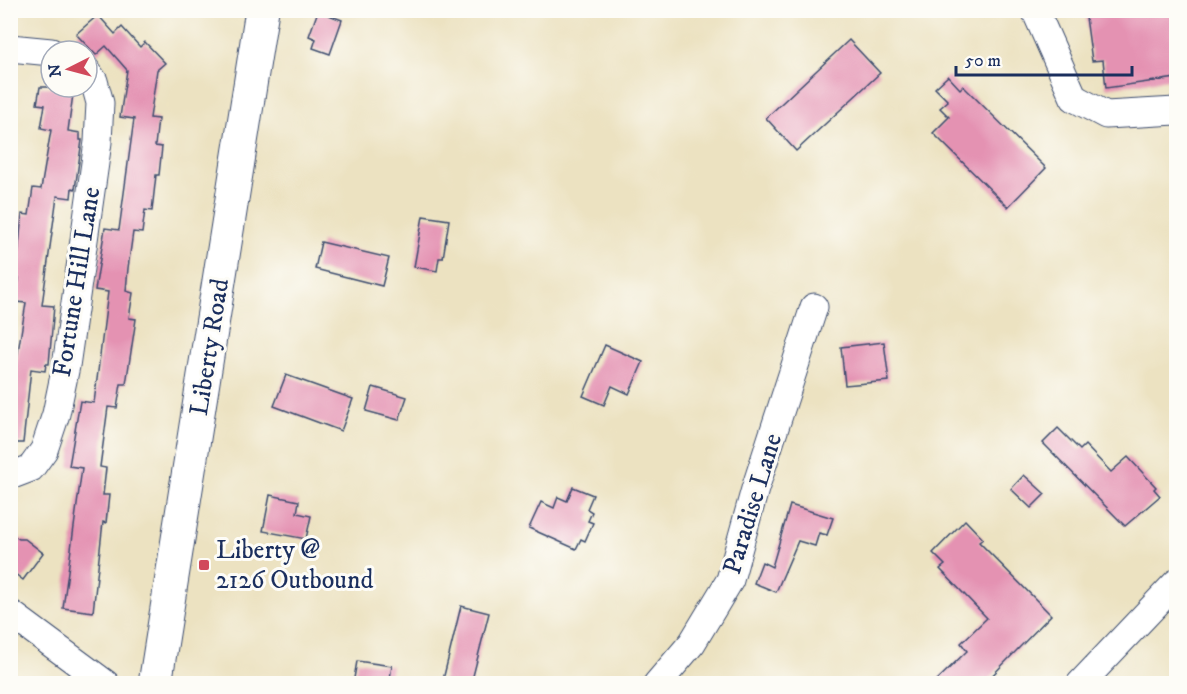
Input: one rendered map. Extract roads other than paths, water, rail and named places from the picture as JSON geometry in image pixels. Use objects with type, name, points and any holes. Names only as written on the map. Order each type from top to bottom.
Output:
[{"type":"main road","name":"Liberty Road","points":[[155,684],[262,10]]},
{"type":"street","points":[[1035,10],[1074,98],[1106,115],[1176,111]]},
{"type":"street","points":[[10,48],[39,51]]},
{"type":"street","name":"Fortune Hill Lane","points":[[10,476],[31,468],[44,450],[56,414],[66,366],[98,142],[99,99]]},
{"type":"street","name":"Paradise Lane","points":[[657,684],[692,643],[730,580],[755,489],[814,307]]},
{"type":"street","points":[[1080,684],[1176,583]]},
{"type":"street","points":[[10,613],[106,684]]},
{"type":"place","name":"Liberty @ 2126 Outbound","points":[[204,565]]}]
